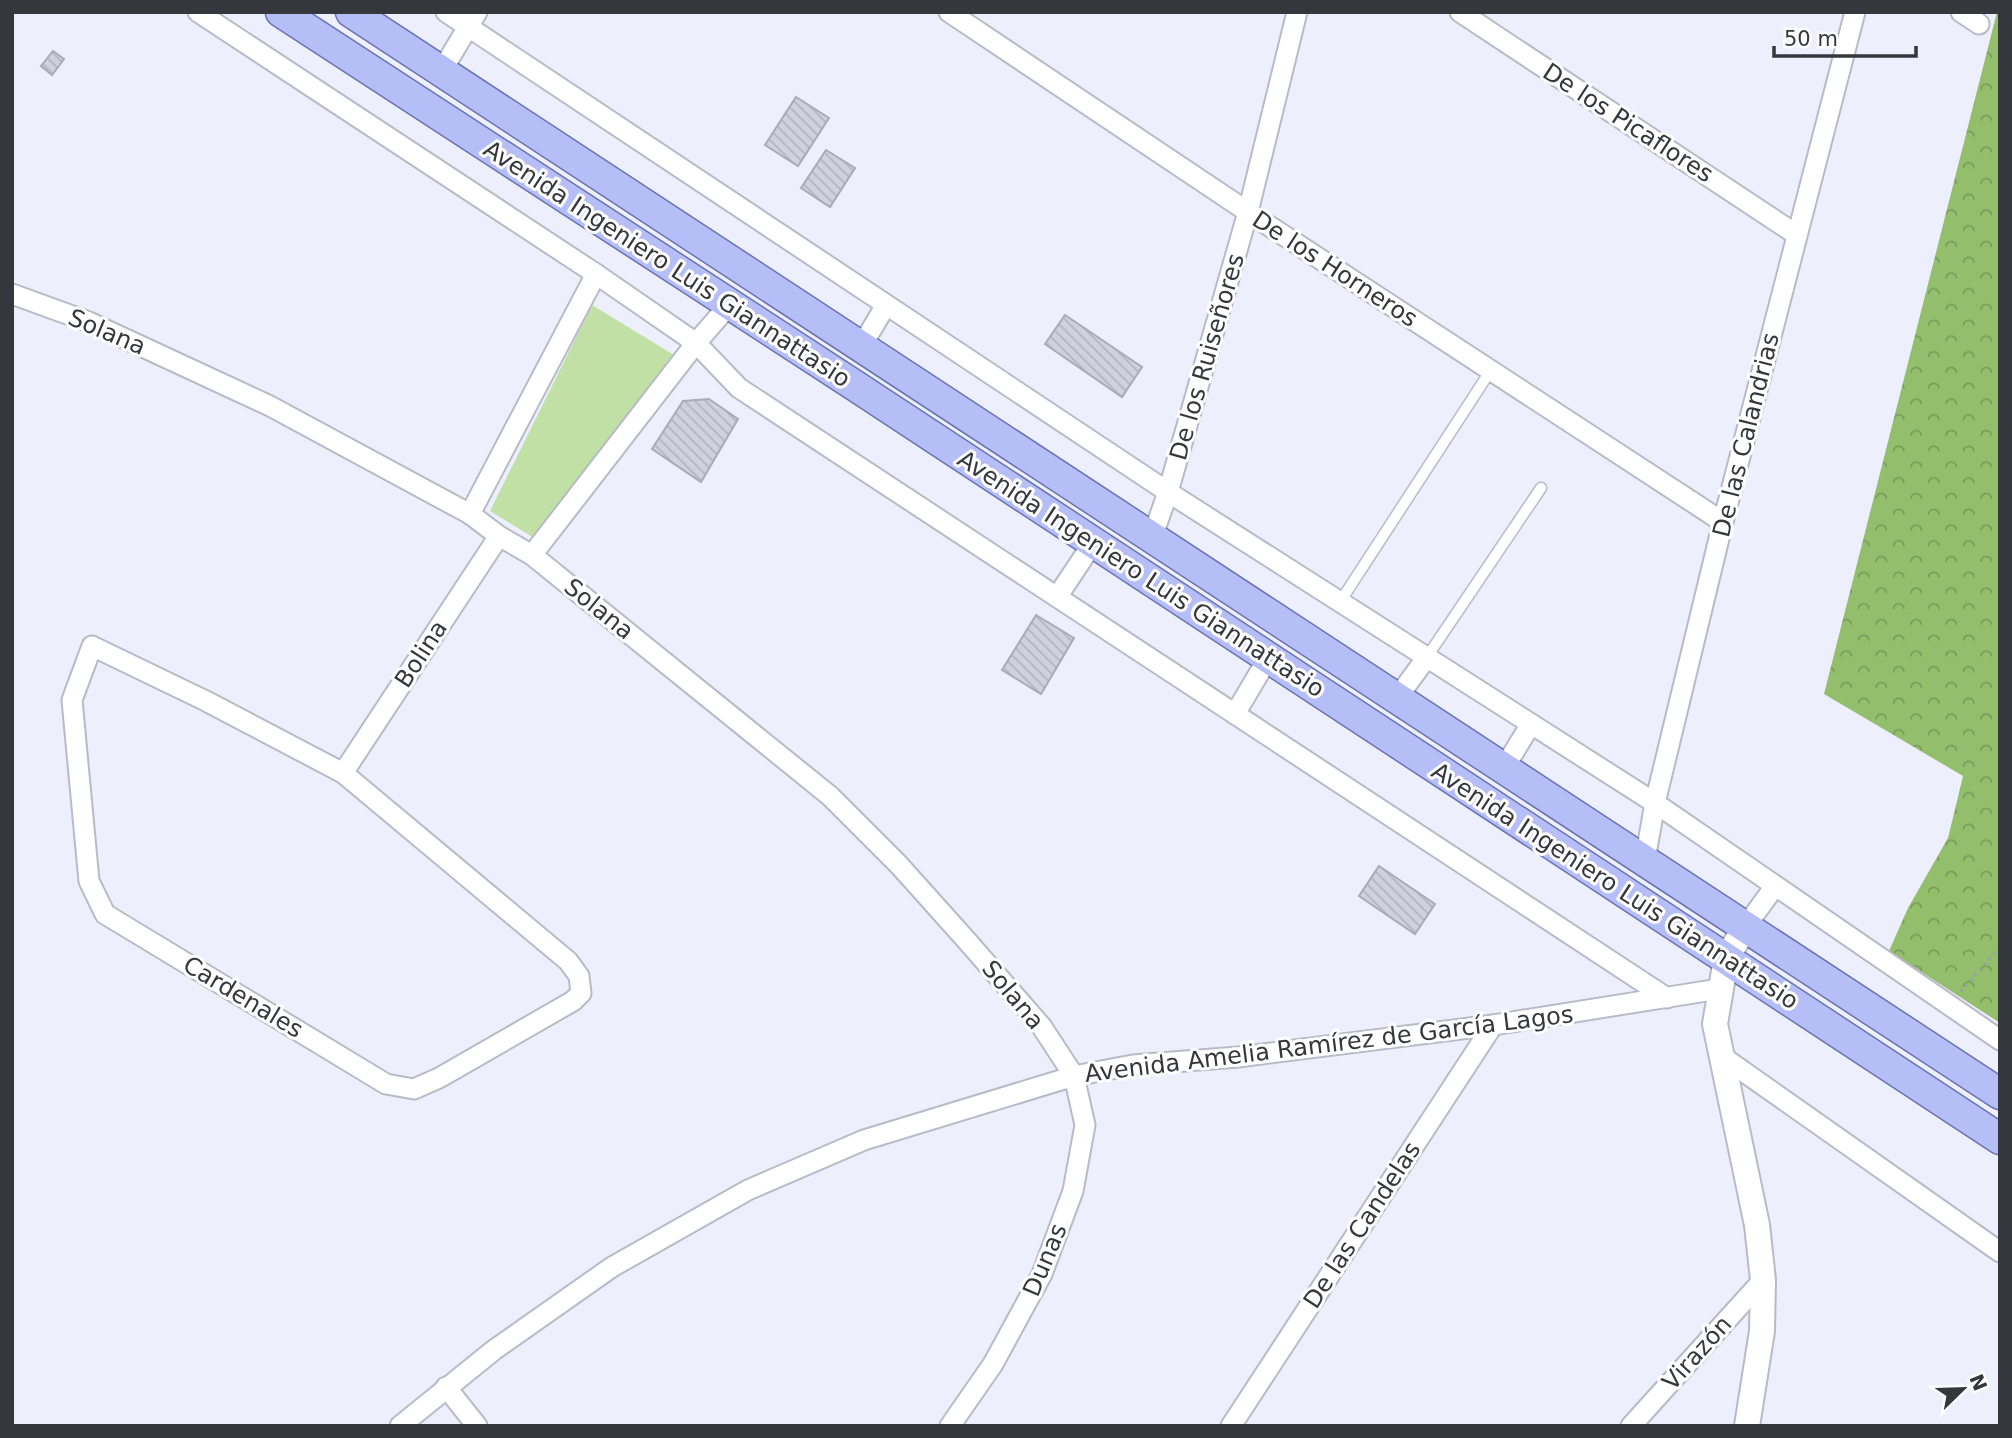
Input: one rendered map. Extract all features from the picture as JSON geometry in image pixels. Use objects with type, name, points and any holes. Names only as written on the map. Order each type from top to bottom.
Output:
[{"type":"main road","name":"Avenida Ingeniero Luis Giannattasio","points":[[281,12],[2000,1139]]},
{"type":"main road","name":"Avenida Ingeniero Luis Giannattasio","points":[[351,12],[2000,1094]]},
{"type":"street","name":"Avenida Ingeniero Luis Giannattasio","points":[[198,12],[596,274],[696,343],[739,388],[1667,998]]},
{"type":"street","points":[[446,12],[473,19],[886,305],[1168,492],[1655,803],[2000,1040]]},
{"type":"street","name":"De los Horneros","points":[[949,12],[1248,212],[1723,522]]},
{"type":"street","name":"De los Ruiseñores","points":[[1152,538],[1168,492],[1248,212],[1297,12]]},
{"type":"street","name":"De los Picaflores","points":[[1460,12],[1797,234]]},
{"type":"street","name":"De las Calandrias","points":[[1645,860],[1655,803],[1723,522],[1855,12]]},
{"type":"street","points":[[1962,12],[1979,24]]},
{"type":"street","points":[[441,72],[473,19]]},
{"type":"street","points":[[470,513],[596,274]]},
{"type":"street","name":"Solana","points":[[12,294],[89,322],[270,406],[470,513],[499,536],[532,555],[830,796],[899,865],[968,942],[1042,1027],[1074,1076]]},
{"type":"street","points":[[532,555],[696,343],[729,305]]},
{"type":"street","points":[[861,347],[886,305]]},
{"type":"street","name":"Bolina","points":[[343,774],[499,536]]},
{"type":"street","points":[[1057,597],[1093,543]]},
{"type":"street","name":"Cardenales","points":[[92,646],[206,701],[343,774],[568,961],[579,976],[581,993],[573,1001],[439,1078],[414,1089],[386,1084],[106,914],[89,881],[72,700],[92,646]]},
{"type":"street","points":[[1235,714],[1268,657]]},
{"type":"street","points":[[1397,698],[1427,657]]},
{"type":"street","points":[[1504,768],[1531,724]]},
{"type":"street","points":[[1747,1426],[1762,1331],[1763,1280],[1757,1225],[1715,1024],[1726,959],[1775,886]]},
{"type":"street","name":"Avenida Amelia Ramírez de García Lagos","points":[[400,1426],[446,1387],[612,1267],[748,1190],[864,1140],[1074,1076],[1133,1065],[1238,1056],[1493,1025],[1719,989]]},
{"type":"street","name":"De las Candelas","points":[[1231,1426],[1493,1025]]},
{"type":"street","points":[[1720,1055],[2000,1252]]},
{"type":"street","name":"Dunas","points":[[950,1426],[993,1364],[1042,1274],[1073,1191],[1085,1125],[1074,1076]]},
{"type":"street","name":"Virazón","points":[[1630,1426],[1763,1280]]},
{"type":"street","points":[[446,1387],[477,1426]]},
{"type":"lane","points":[[1340,602],[1490,370]]},
{"type":"lane","points":[[1427,657],[1541,488]]},
{"type":"green space","points":[[1997,12],[2000,12],[2000,1023],[1889,951],[1908,908],[1948,838],[1963,776],[1824,694]]},
{"type":"green space","points":[[592,305],[674,355],[534,538],[490,511]]},
{"type":"building","points":[[53,51],[64,59],[52,75],[41,66]]},
{"type":"building","points":[[796,97],[829,118],[798,166],[765,145]]},
{"type":"building","points":[[826,150],[855,168],[830,207],[801,188]]},
{"type":"building","points":[[1065,315],[1142,367],[1122,397],[1045,344]]},
{"type":"building","points":[[709,399],[738,419],[701,482],[652,449],[683,401]]},
{"type":"building","points":[[1036,615],[1074,638],[1041,694],[1002,670]]},
{"type":"building","points":[[1379,866],[1435,904],[1415,934],[1359,896]]}]
